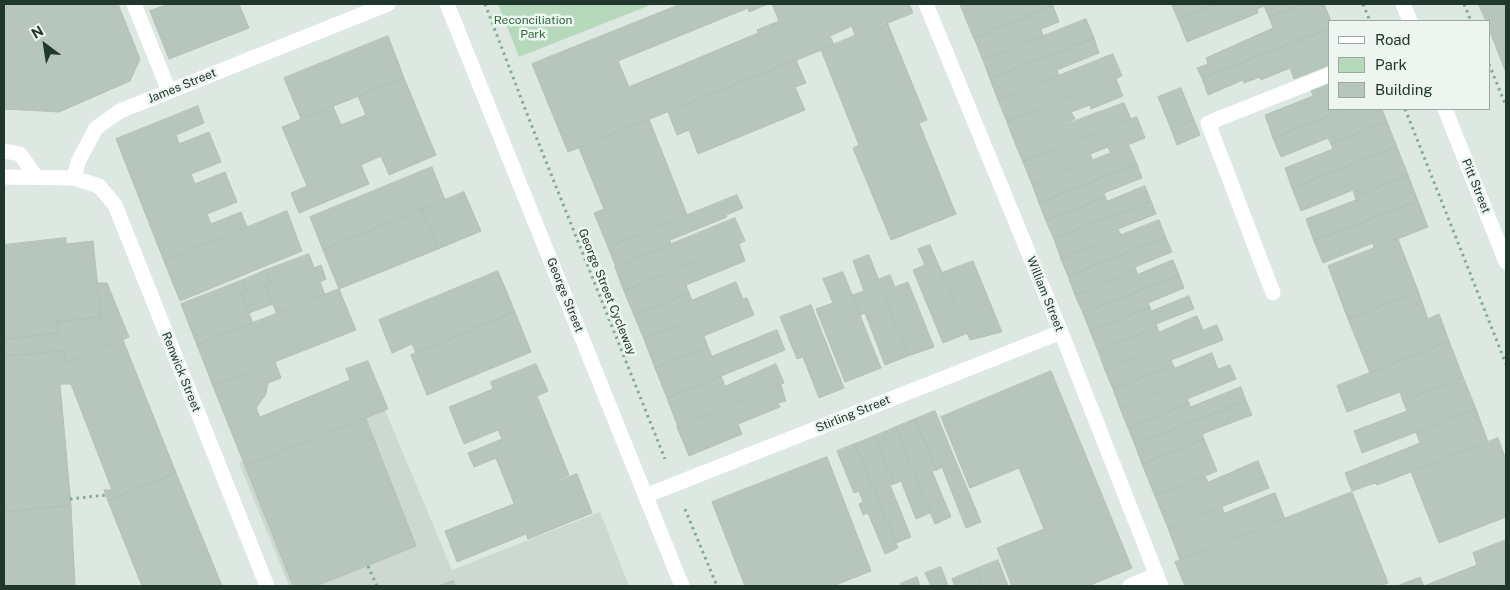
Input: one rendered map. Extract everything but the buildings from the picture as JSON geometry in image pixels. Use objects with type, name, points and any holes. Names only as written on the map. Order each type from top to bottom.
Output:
[{"type":"street","points":[[134,4],[169,92]]},
{"type":"street","name":"James Street","points":[[74,178],[78,162],[96,128],[120,111],[388,4]]},
{"type":"street","name":"George Street","points":[[447,4],[682,586]]},
{"type":"street","name":"William Street","points":[[926,4],[1061,332],[1159,580]]},
{"type":"street","points":[[1403,4],[1410,20]]},
{"type":"street","points":[[1273,293],[1208,123],[1328,75]]},
{"type":"street","name":"Pitt Street","points":[[1445,110],[1506,262]]},
{"type":"street","points":[[4,151],[20,154],[36,177]]},
{"type":"street","points":[[4,177],[74,178]]},
{"type":"street","name":"Renwick Street","points":[[74,178],[99,186],[115,205],[267,586]]},
{"type":"street","name":"Stirling Street","points":[[646,496],[1061,332]]},
{"type":"street","points":[[1130,586],[1159,580]]},
{"type":"path","points":[[485,5],[490,4]]},
{"type":"path","points":[[1363,4],[1370,20]]},
{"type":"path","points":[[1464,4],[1471,20]]},
{"type":"path","name":"George Street Cycleway","points":[[485,5],[528,120],[717,586]]},
{"type":"path","points":[[1490,66],[1506,106]]},
{"type":"path","points":[[1405,110],[1506,364]]},
{"type":"path","points":[[70,499],[106,496]]},
{"type":"path","points":[[368,566],[377,586]]},
{"type":"shaded area","points":[[382,403],[452,570],[600,512],[629,586],[289,586],[239,463]]},
{"type":"green space","name":"Reconciliation Park","points":[[498,4],[653,4],[519,57]]}]
